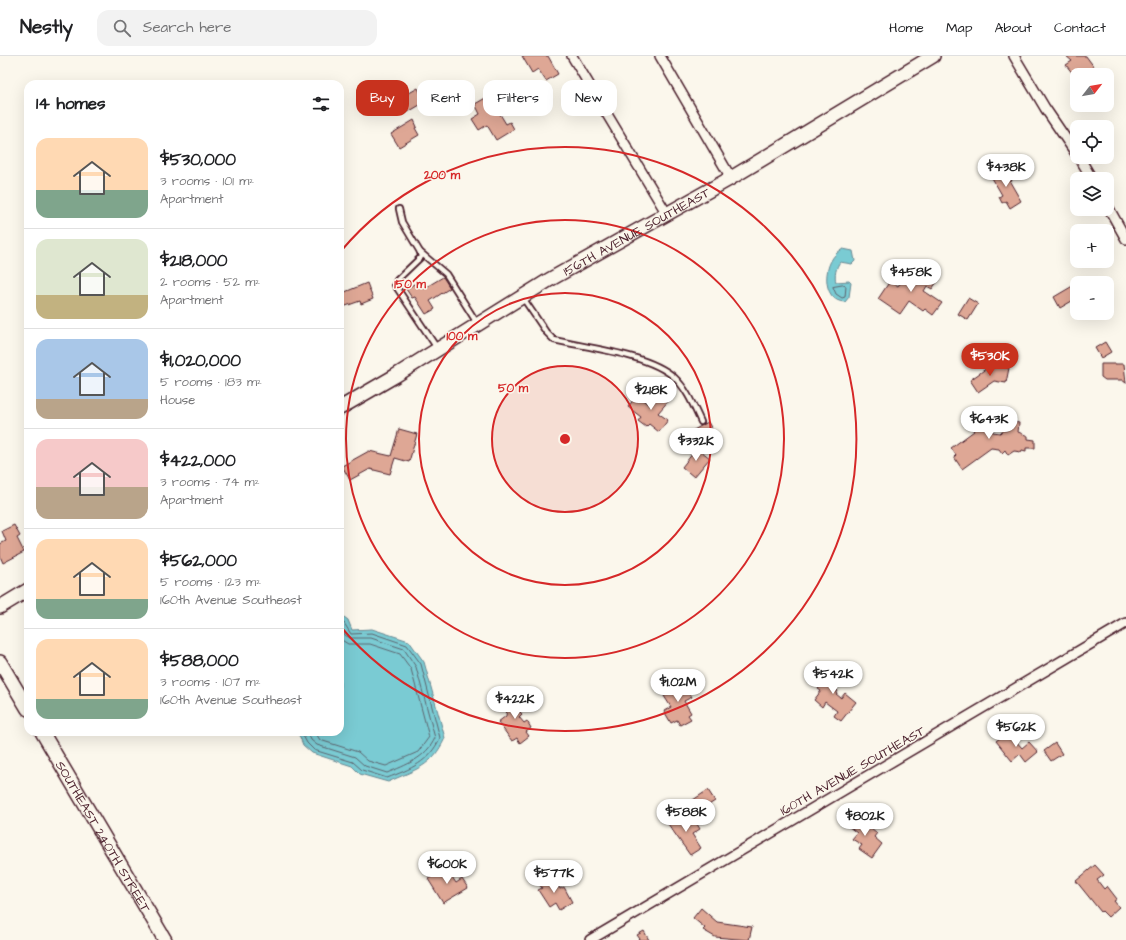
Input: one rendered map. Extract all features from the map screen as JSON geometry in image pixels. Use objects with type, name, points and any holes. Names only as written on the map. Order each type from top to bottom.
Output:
[{"type":"street","points":[[572,56],[666,214]]},
{"type":"street","points":[[660,56],[731,178]]},
{"type":"street","name":"156TH AVENUE SOUTHEAST","points":[[344,406],[522,297],[731,178],[918,60],[933,56]]},
{"type":"street","points":[[1014,56],[1045,108],[1070,144]]},
{"type":"street","points":[[1113,216],[1126,238]]},
{"type":"street","points":[[0,607],[24,592]]},
{"type":"street","name":"160TH AVENUE SOUTHEAST","points":[[590,940],[1126,622]]},
{"type":"street","points":[[0,662],[24,702]]},
{"type":"street","name":"SOUTHEAST 240TH STREET","points":[[44,736],[165,940]]},
{"type":"lane","points":[[399,209],[402,222],[420,252],[446,274],[478,324]]},
{"type":"lane","points":[[420,252],[421,257],[397,280],[395,286],[438,349]]},
{"type":"lane","points":[[522,297],[546,332],[554,340],[627,356],[663,368],[675,378],[686,392],[701,422]]},
{"type":"water","points":[[843,249],[853,251],[855,261],[852,264],[840,262],[837,266],[835,277],[836,282],[849,281],[851,283],[849,297],[845,302],[837,300],[831,295],[828,288],[827,279],[831,262],[836,254]]},
{"type":"water","points":[[344,617],[348,620],[352,630],[372,629],[409,641],[424,662],[445,738],[440,748],[429,761],[415,770],[388,782],[360,774],[352,766],[312,753],[303,745],[299,736],[344,736]]},
{"type":"building","points":[[522,56],[548,56],[558,74],[545,80],[538,69],[532,73]]},
{"type":"building","points":[[1066,56],[1086,56],[1095,68],[1070,68],[1070,70],[1066,65],[1072,61]]},
{"type":"building","points":[[417,89],[417,107],[409,111],[409,93]]},
{"type":"building","points":[[483,99],[483,116],[501,116],[506,124],[510,122],[514,129],[496,140],[487,125],[479,130],[472,119],[480,114],[475,104]]},
{"type":"building","points":[[414,120],[417,127],[415,128],[419,135],[399,147],[391,134]]},
{"type":"building","points":[[1005,168],[1012,181],[1010,182],[1021,201],[1010,208],[1006,201],[1002,203],[999,197],[1002,195],[991,176]]},
{"type":"building","points":[[906,269],[912,273],[908,279],[915,283],[924,269],[939,279],[932,289],[927,286],[924,291],[942,303],[933,315],[925,309],[923,311],[909,301],[900,314],[878,299],[890,281],[898,286],[902,281],[899,279]]},
{"type":"building","points":[[443,277],[450,288],[430,301],[435,309],[426,314],[415,297],[412,298],[406,289],[419,281],[423,289]]},
{"type":"building","points":[[367,283],[373,299],[361,304],[360,301],[344,307],[344,292]]},
{"type":"building","points":[[1070,288],[1070,302],[1060,308],[1054,297]]},
{"type":"building","points":[[968,298],[978,304],[968,320],[958,314]]},
{"type":"building","points":[[1105,342],[1111,352],[1101,358],[1095,348]]},
{"type":"building","points":[[1101,364],[1124,364],[1126,383],[1122,380],[1105,380],[1101,377]]},
{"type":"building","points":[[990,366],[1009,368],[1006,383],[994,381],[978,392],[970,380]]},
{"type":"building","points":[[661,392],[670,399],[658,413],[668,420],[659,432],[649,424],[646,427],[638,421],[641,417],[628,407],[637,395],[650,406]]},
{"type":"building","points":[[976,407],[993,432],[1000,433],[1003,430],[1007,430],[1008,421],[1019,423],[1018,432],[1028,436],[1028,439],[1035,440],[1035,448],[1026,448],[1026,451],[1022,450],[1021,452],[1014,451],[1008,455],[1005,450],[1002,453],[999,449],[991,448],[962,469],[954,457],[956,455],[951,448],[974,431],[963,417]]},
{"type":"building","points":[[708,422],[714,433],[708,436],[711,441],[703,445],[701,441],[699,442],[692,431]]},
{"type":"building","points":[[399,429],[417,434],[409,462],[395,458],[390,474],[370,469],[350,480],[344,470],[344,465],[369,451],[391,456]]},
{"type":"building","points":[[697,448],[710,458],[694,477],[682,467]]},
{"type":"building","points":[[14,525],[20,536],[17,538],[24,552],[3,563],[0,556],[0,544],[6,541],[2,531]]},
{"type":"building","points":[[829,665],[839,673],[830,685],[838,691],[836,694],[841,698],[845,693],[856,702],[841,721],[834,716],[837,711],[825,702],[822,707],[814,700],[821,691],[818,689],[824,681],[819,678]]},
{"type":"building","points":[[680,678],[692,697],[684,701],[691,713],[688,715],[691,719],[680,725],[677,720],[671,723],[664,711],[671,707],[664,696],[671,692],[667,686]]},
{"type":"building","points":[[509,692],[520,694],[517,709],[522,714],[519,717],[524,723],[527,721],[531,728],[526,732],[529,736],[520,743],[517,738],[512,741],[498,722],[506,716]]},
{"type":"building","points":[[1008,732],[1022,748],[1029,742],[1038,752],[1026,762],[1020,754],[1012,761],[996,741]]},
{"type":"building","points":[[1055,743],[1062,754],[1051,761],[1044,751]]},
{"type":"building","points":[[708,790],[715,801],[699,811],[693,800]]},
{"type":"building","points":[[681,815],[685,821],[692,816],[700,829],[692,834],[701,848],[690,855],[668,824]]},
{"type":"building","points":[[856,815],[877,833],[874,837],[882,844],[872,858],[859,849],[862,845],[852,839],[857,833],[848,826]]},
{"type":"building","points":[[1095,865],[1104,875],[1097,880],[1104,889],[1107,886],[1117,899],[1114,901],[1119,907],[1108,917],[1102,911],[1101,912],[1076,881]]},
{"type":"building","points":[[446,868],[456,883],[462,879],[468,888],[443,903],[428,879]]},
{"type":"building","points":[[552,876],[560,889],[564,887],[572,902],[559,910],[555,903],[549,907],[538,890],[542,888],[539,884]]},
{"type":"building","points":[[701,908],[717,922],[752,927],[749,940],[715,937],[703,930],[705,928],[693,918]]},
{"type":"building","points":[[644,931],[649,940],[638,940],[640,939],[637,935]]}]
